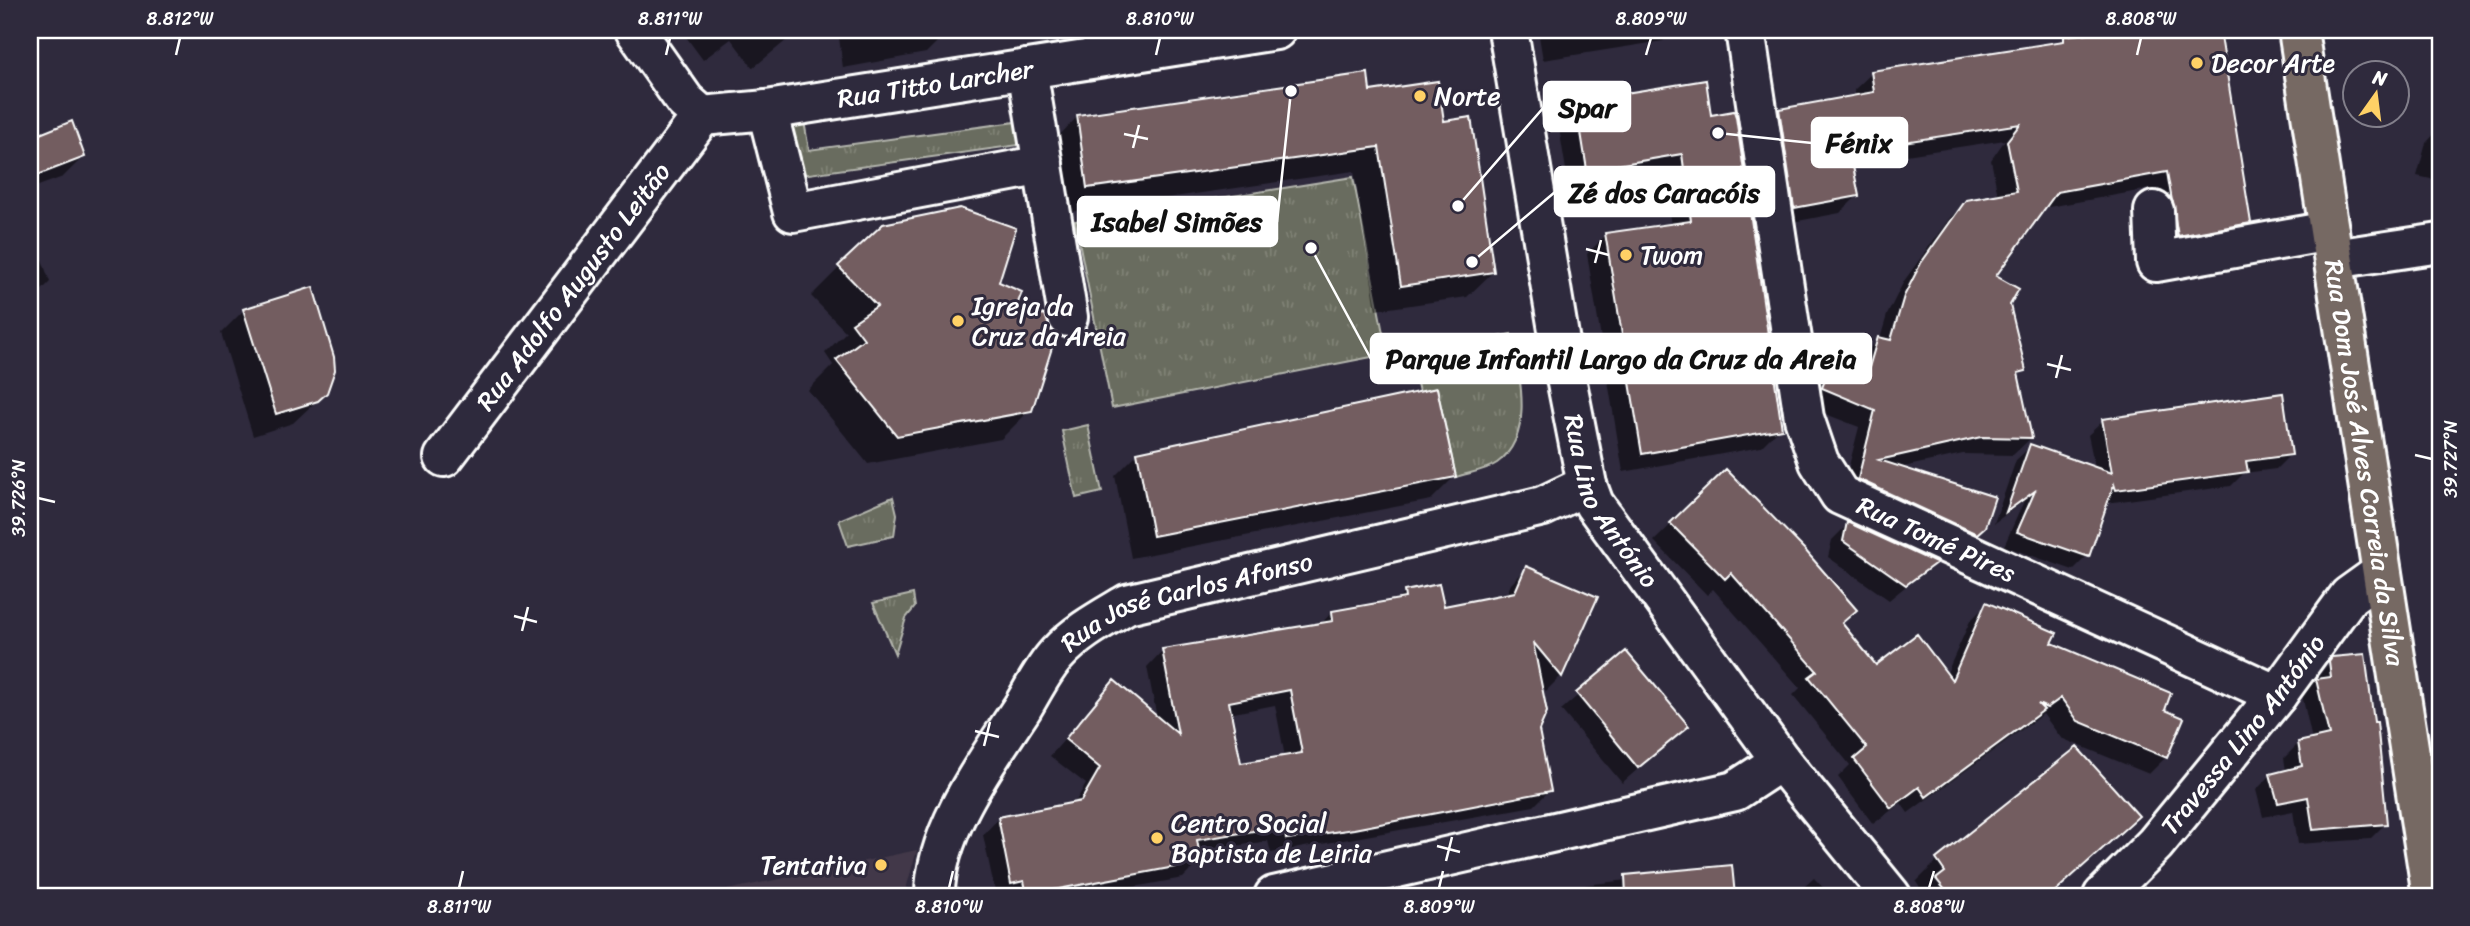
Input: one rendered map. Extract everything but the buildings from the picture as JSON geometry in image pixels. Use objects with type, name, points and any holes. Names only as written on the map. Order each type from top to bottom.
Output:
[{"type":"main road","name":"Rua Dom José Alves Correia da Silva","points":[[2298,30],[2432,896]]},
{"type":"street","points":[[635,30],[685,102],[702,116]]},
{"type":"street","name":"Rua Titto Larcher","points":[[702,116],[767,110],[1027,69],[1146,40],[1276,30]]},
{"type":"street","name":"Rua Lino António","points":[[1508,30],[1564,366],[1587,485],[1594,504],[1781,761],[1891,896]]},
{"type":"street","name":"Rua Tomé Pires","points":[[1745,30],[1804,418],[1819,462],[1840,495],[2277,695]]},
{"type":"street","points":[[1027,69],[1068,317]]},
{"type":"street","points":[[767,110],[793,212],[1043,165]]},
{"type":"street","name":"Rua Adolfo Augusto Leitão","points":[[444,457],[702,116]]},
{"type":"street","points":[[2154,211],[2156,262],[2331,245],[2440,243]]},
{"type":"street","name":"Rua José Carlos Afonso","points":[[935,896],[941,857],[954,823],[985,765],[1055,656],[1080,632],[1127,604],[1543,506],[1587,485]]},
{"type":"street","name":"Travessa Lino António","points":[[2103,896],[2155,844],[2277,695],[2349,596],[2381,573]]},
{"type":"street","points":[[1274,896],[1735,791],[1781,761]]},
{"type":"shaded area","name":"Tentativa","points":[[917,850],[904,896],[699,896]]},
{"type":"green space","points":[[804,121],[809,150],[1023,121],[1026,144],[802,175],[782,124]]},
{"type":"green space","points":[[1353,177],[1387,354],[1112,408],[1075,221]]},
{"type":"green space","points":[[1511,334],[1522,403],[1517,437],[1509,451],[1497,463],[1456,477],[1437,388],[1419,392],[1411,357]]},
{"type":"green space","points":[[1088,425],[1102,492],[1076,498],[1062,431]]},
{"type":"green space","points":[[893,497],[897,514],[894,536],[848,546],[839,520]]},
{"type":"green space","points":[[913,594],[915,607],[906,618],[895,654],[873,603]]},
{"type":"place","name":"Decor Arte","points":[[2197,63]]},
{"type":"place","name":"Isabel Simões","points":[[1291,91]]},
{"type":"place","name":"Norte","points":[[1420,96]]},
{"type":"place","name":"Fénix","points":[[1718,133]]},
{"type":"place","name":"Spar","points":[[1458,206]]},
{"type":"place","name":"Parque Infantil Largo da Cruz da Areia","points":[[1311,248]]},
{"type":"place","name":"Twom","points":[[1626,255]]},
{"type":"place","name":"Zé dos Caracóis","points":[[1472,262]]},
{"type":"place","name":"Igreja da Cruz da Areia","points":[[958,321]]},
{"type":"place","name":"Centro Social Baptista de Leiria","points":[[1157,838]]},
{"type":"place","name":"Tentativa","points":[[881,865]]}]
